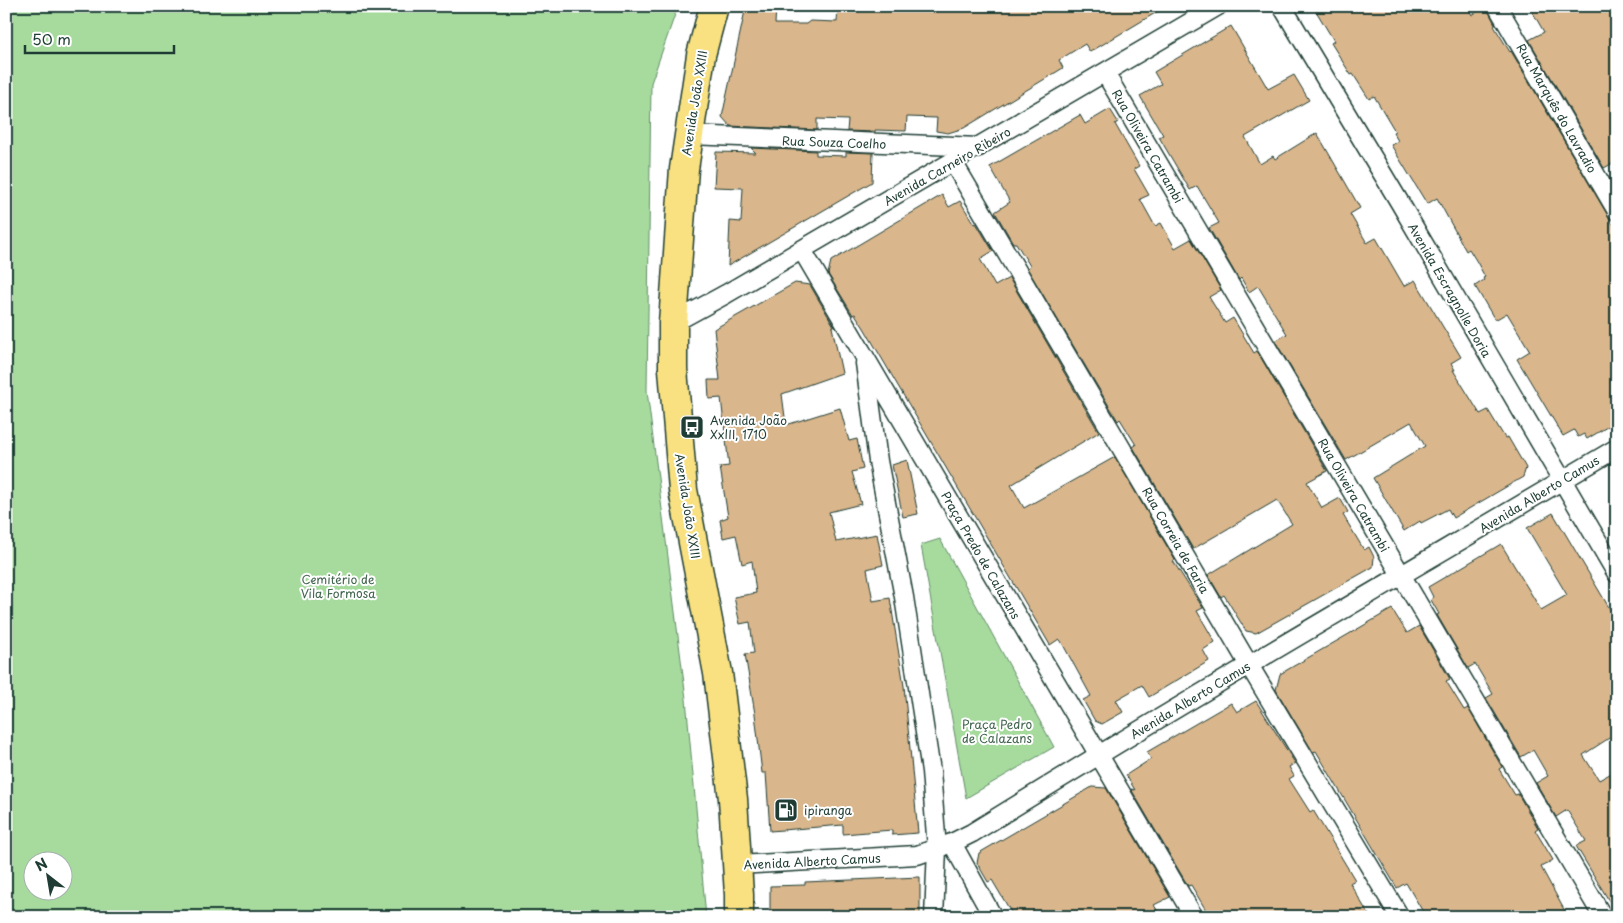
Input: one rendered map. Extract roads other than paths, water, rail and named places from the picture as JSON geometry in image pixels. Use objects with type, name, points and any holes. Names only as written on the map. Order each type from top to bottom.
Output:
[{"type":"main road","name":"Avenida João XXIII","points":[[714,6],[701,55],[684,169],[673,322],[673,369],[683,490],[718,673],[733,799],[739,917]]},
{"type":"street","name":"Avenida Carneiro Ribeiro","points":[[673,322],[802,250],[1218,6]]},
{"type":"street","name":"Avenida Escragnolle Doria","points":[[1282,6],[1617,574]]},
{"type":"street","name":"Rua Marquês do Lavradio","points":[[1497,6],[1617,210]]},
{"type":"street","name":"Rua Oliveira Catrambi","points":[[1106,72],[1603,917]]},
{"type":"street","name":"Rua Souza Coelho","points":[[689,136],[979,146]]},
{"type":"street","name":"Rua Correia de Faria","points":[[953,162],[1249,665],[1400,917]]},
{"type":"street","name":"Praça Predo de Calazans","points":[[802,250],[1194,917]]},
{"type":"street","points":[[864,355],[878,460],[904,597],[921,696],[931,771],[945,846],[934,917]]},
{"type":"street","name":"Avenida Alberto Camus","points":[[737,865],[917,855],[945,846],[972,833],[1098,754],[1617,448]]},
{"type":"street","points":[[945,846],[993,917]]},
{"type":"place","name":"Avenida João XxIII, 1710","points":[[692,427]]},
{"type":"place","name":"ipiranga","points":[[786,810]]},
{"type":"park label","name":"Cemitério de Vila Formosa","points":[[338,586]]},
{"type":"park label","name":"Praça Pedro de Calazans","points":[[997,731]]}]
